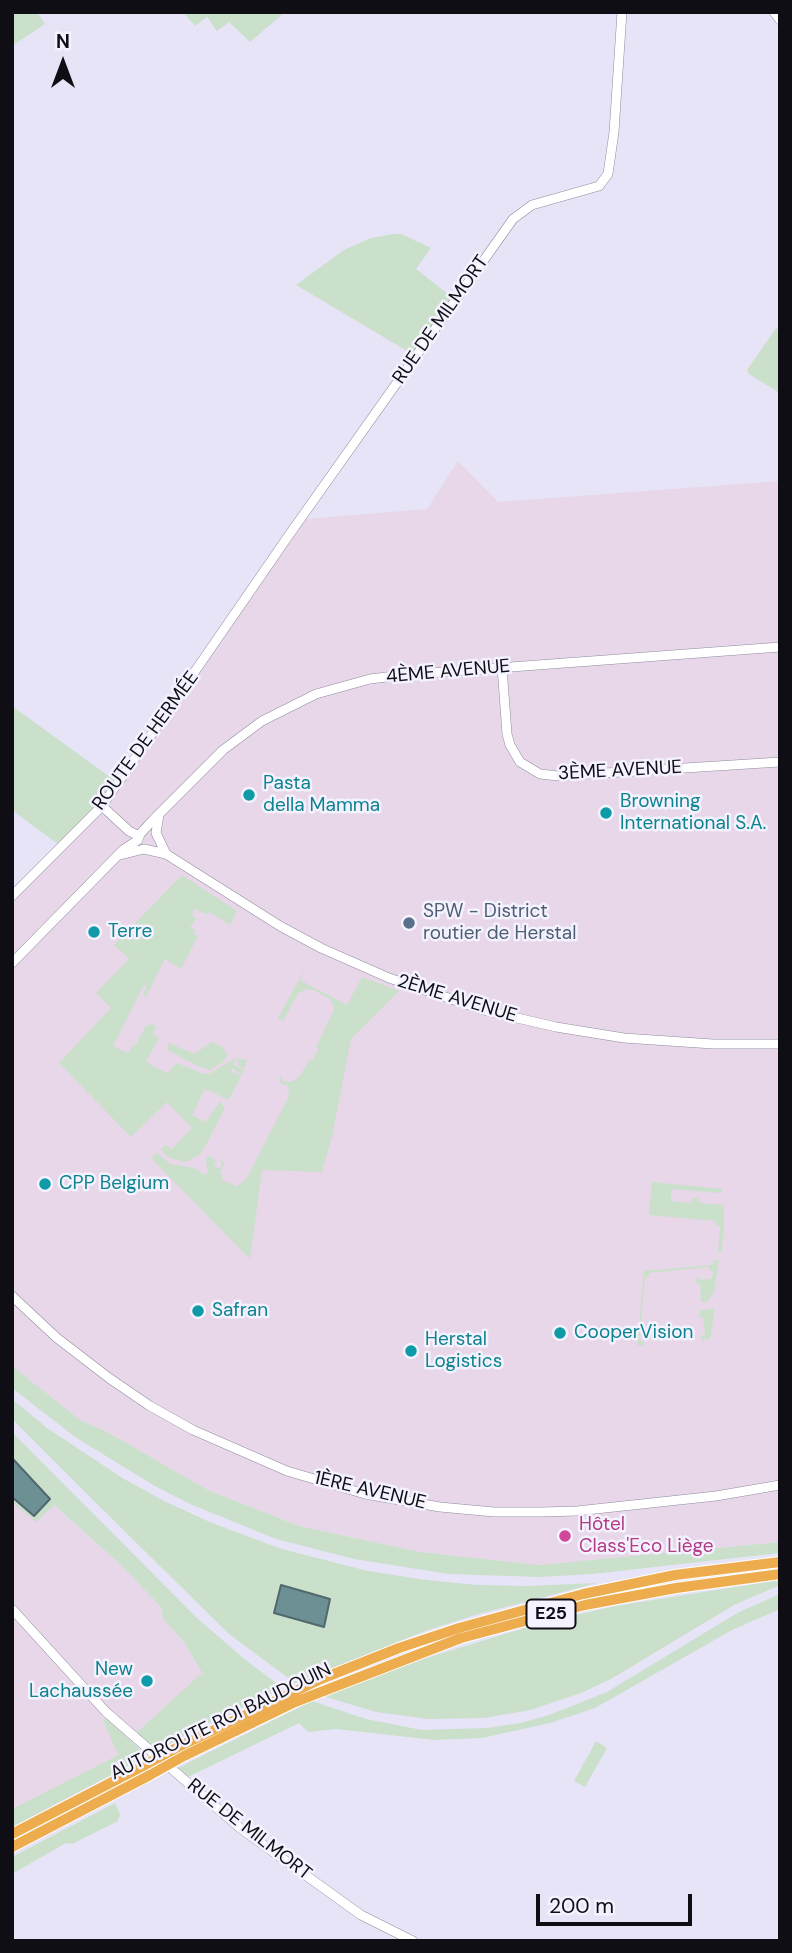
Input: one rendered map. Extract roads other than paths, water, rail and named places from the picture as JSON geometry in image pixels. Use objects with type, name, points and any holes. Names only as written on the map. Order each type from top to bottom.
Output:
[{"type":"highway","name":"AUTOROUTE ROI BAUDOUIN","points":[[12,1834],[146,1770],[285,1695],[399,1648],[517,1611],[675,1575],[780,1562]]},
{"type":"highway","name":"AUTOROUTE ROI BAUDOUIN","points":[[181,1752],[332,1687],[461,1639],[585,1605],[676,1588],[780,1574]]},
{"type":"highway","name":"AUTOROUTE ROI BAUDOUIN","points":[[12,1847],[146,1770]]},
{"type":"street","name":"RUE DE MILMORT","points":[[215,643],[513,219],[532,205],[598,186],[608,174],[614,132],[622,12]]},
{"type":"street","points":[[774,12],[780,20]]},
{"type":"street","name":"ROUTE DE HERMÉE","points":[[12,896],[102,806],[215,643]]},
{"type":"street","name":"4ÈME AVENUE","points":[[12,963],[230,744],[262,721],[302,700],[348,684],[381,677],[780,647]]},
{"type":"street","name":"3ÈME AVENUE","points":[[502,667],[508,740],[520,762],[540,774],[558,776],[780,762]]},
{"type":"street","points":[[102,806],[129,831],[140,836],[147,849]]},
{"type":"street","points":[[118,856],[155,848],[160,814]]},
{"type":"street","points":[[140,836],[150,830],[157,837]]},
{"type":"street","points":[[128,846],[129,831]]},
{"type":"street","name":"2ÈME AVENUE","points":[[157,837],[166,854]]},
{"type":"street","name":"2ÈME AVENUE","points":[[147,849],[166,854],[321,948],[389,978],[458,1002],[524,1020],[624,1038],[713,1044],[780,1044]]},
{"type":"street","name":"1ÈRE AVENUE","points":[[12,1296],[83,1359],[133,1395],[172,1418],[253,1457],[303,1476],[365,1494],[452,1508],[542,1512],[577,1511],[703,1497],[780,1485]]},
{"type":"street","name":"RUE DE MILMORT","points":[[12,1609],[106,1712],[240,1828],[361,1915],[413,1941]]},
{"type":"place","name":"Pasta della Mamma","points":[[249,795]]},
{"type":"place","name":"Browning International S.A.","points":[[606,813]]},
{"type":"place","name":"SPW - District routier de Herstal","points":[[409,923]]},
{"type":"place","name":"Terre","points":[[94,932]]},
{"type":"place","name":"CPP Belgium","points":[[45,1184]]},
{"type":"place","name":"Safran","points":[[198,1311]]},
{"type":"place","name":"CooperVision","points":[[560,1333]]},
{"type":"place","name":"Herstal Logistics","points":[[411,1351]]},
{"type":"place","name":"Hôtel Class'Eco Liège","points":[[565,1536]]},
{"type":"place","name":"New Lachaussée","points":[[147,1681]]}]
